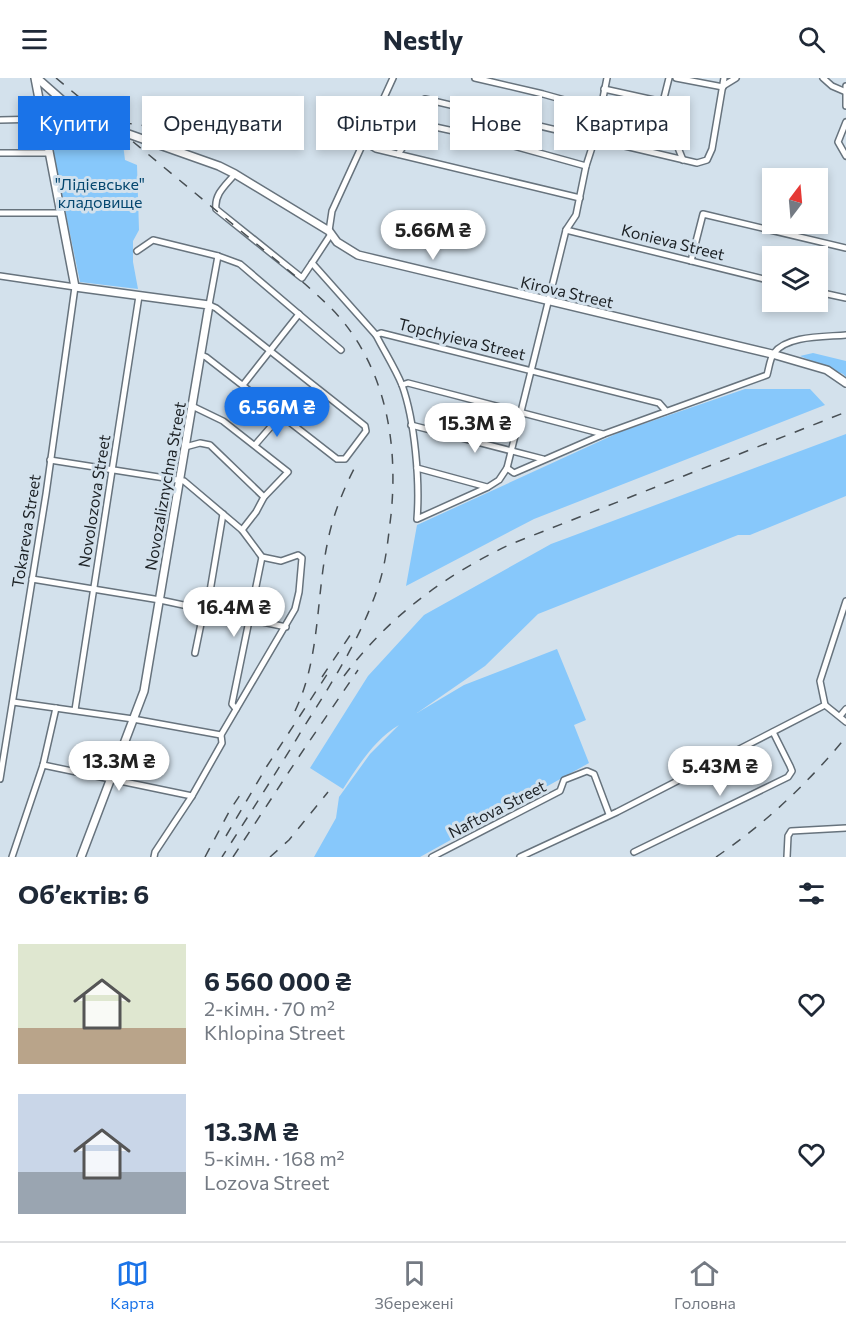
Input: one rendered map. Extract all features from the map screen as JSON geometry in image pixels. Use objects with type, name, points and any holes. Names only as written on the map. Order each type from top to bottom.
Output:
[{"type":"main road","name":"Kirova Street","points":[[36,78],[58,96]]},
{"type":"main road","points":[[36,78],[39,96]]},
{"type":"main road","name":"Kirova Street","points":[[130,135],[219,166],[235,174],[330,232],[337,242],[358,255],[772,354],[827,370],[846,383]]},
{"type":"main road","points":[[48,150],[75,287],[209,305]]},
{"type":"main road","name":"Novozaliznychna Street","points":[[81,857],[144,691],[209,305]]},
{"type":"street","points":[[385,96],[393,78]]},
{"type":"street","points":[[475,78],[554,98]]},
{"type":"street","points":[[603,96],[607,78]]},
{"type":"street","points":[[664,96],[669,78]]},
{"type":"street","points":[[676,78],[723,86],[736,78]]},
{"type":"street","points":[[643,150],[697,163],[707,160],[712,149],[724,78]]},
{"type":"street","points":[[823,78],[832,86],[846,90],[846,106]]},
{"type":"street","points":[[604,89],[636,96]]},
{"type":"street","points":[[438,102],[554,129]]},
{"type":"street","points":[[0,120],[18,120]]},
{"type":"street","points":[[846,122],[838,142],[846,156]]},
{"type":"street","points":[[398,154],[413,133],[426,125],[586,166]]},
{"type":"street","points":[[235,174],[217,196],[216,209],[302,278],[330,232],[332,211],[360,150]]},
{"type":"street","points":[[380,150],[580,198]]},
{"type":"street","points":[[376,335],[402,385],[417,468],[419,490],[417,519],[499,480],[507,468],[548,301],[567,230],[576,215],[591,150]]},
{"type":"street","points":[[679,150],[683,160]]},
{"type":"street","points":[[0,153],[49,153]]},
{"type":"street","points":[[0,213],[60,213]]},
{"type":"street","points":[[691,261],[703,214],[846,248]]},
{"type":"street","name":"Konieva Street","points":[[567,230],[762,279]]},
{"type":"street","points":[[137,250],[153,240],[218,256],[240,264],[341,350]]},
{"type":"street","name":"Novozaliznychna Street","points":[[209,305],[218,256]]},
{"type":"street","name":"Topchyieva Street","points":[[312,263],[376,335],[381,333],[659,403],[666,411]]},
{"type":"street","points":[[0,276],[75,287]]},
{"type":"street","name":"Tokareva Street","points":[[0,779],[75,287]]},
{"type":"street","points":[[828,294],[846,298]]},
{"type":"street","name":"Novolozova Street","points":[[75,710],[139,296]]},
{"type":"street","points":[[201,355],[337,459],[345,459],[366,432],[366,428],[216,308],[209,305]]},
{"type":"street","points":[[243,385],[299,314]]},
{"type":"street","points":[[507,468],[514,473],[604,434],[767,375],[772,354],[779,347],[797,339],[846,335]]},
{"type":"street","points":[[402,385],[408,383],[604,434]]},
{"type":"street","points":[[192,406],[224,421],[288,472],[264,497],[242,530]]},
{"type":"street","points":[[255,445],[281,415]]},
{"type":"street","points":[[411,426],[544,459]]},
{"type":"street","points":[[185,447],[200,443],[210,446],[264,497]]},
{"type":"street","points":[[50,460],[180,479],[188,483],[242,530],[262,557],[281,561],[298,555],[302,558],[295,609],[221,735],[222,743],[192,796],[154,857]]},
{"type":"street","points":[[417,468],[488,487]]},
{"type":"street","points":[[195,652],[223,514]]},
{"type":"street","points":[[236,709],[232,704],[262,557]]},
{"type":"street","points":[[32,579],[159,600],[286,627]]},
{"type":"street","points":[[846,602],[820,681],[825,705],[846,722]]},
{"type":"street","points":[[13,702],[134,719],[221,735]]},
{"type":"street","points":[[520,857],[617,812],[825,705]]},
{"type":"street","points":[[12,857],[43,765],[57,708]]},
{"type":"street","points":[[840,716],[846,709]]},
{"type":"street","points":[[634,852],[788,777],[792,771],[773,732]]},
{"type":"street","points":[[43,765],[192,796]]},
{"type":"street","name":"Naftova Street","points":[[432,857],[560,791],[564,780],[587,771],[594,774],[609,814]]},
{"type":"street","points":[[787,857],[788,836],[791,831],[846,828]]},
{"type":"green space","name":"\"Лідієвське\" кладовище","points":[[53,150],[124,150],[125,160],[137,165],[139,230],[133,241],[133,262],[138,289],[80,282]]},
{"type":"green space","points":[[813,353],[846,361],[846,377],[800,356]]},
{"type":"green space","points":[[745,389],[810,389],[825,405],[534,519],[406,586],[417,525],[620,432]]},
{"type":"green space","points":[[846,434],[846,496],[750,535],[738,535],[538,614],[485,666],[417,713],[464,685],[557,649],[586,720],[574,725],[589,763],[420,857],[314,857],[336,818],[339,797],[370,754],[399,725],[374,746],[343,789],[310,768],[368,676],[424,615],[551,544]]},
{"type":"railway","points":[[56,78],[305,284],[341,319],[357,340],[369,363],[386,412],[393,463],[391,515],[383,569],[371,606],[324,695],[222,857]]},
{"type":"railway","points":[[130,124],[142,125]]},
{"type":"railway","points":[[344,676],[379,635],[399,616],[441,584],[487,556],[511,544],[846,412]]},
{"type":"railway","points":[[295,711],[309,671],[329,535],[338,505],[355,467]]},
{"type":"railway","points":[[322,677],[355,628]]},
{"type":"railway","points":[[233,857],[358,670]]},
{"type":"railway","points":[[226,836],[267,766],[328,673]]},
{"type":"railway","points":[[716,857],[786,802],[846,737]]},
{"type":"railway","points":[[205,857],[244,789]]},
{"type":"railway","points":[[270,857],[289,840],[328,792]]}]
